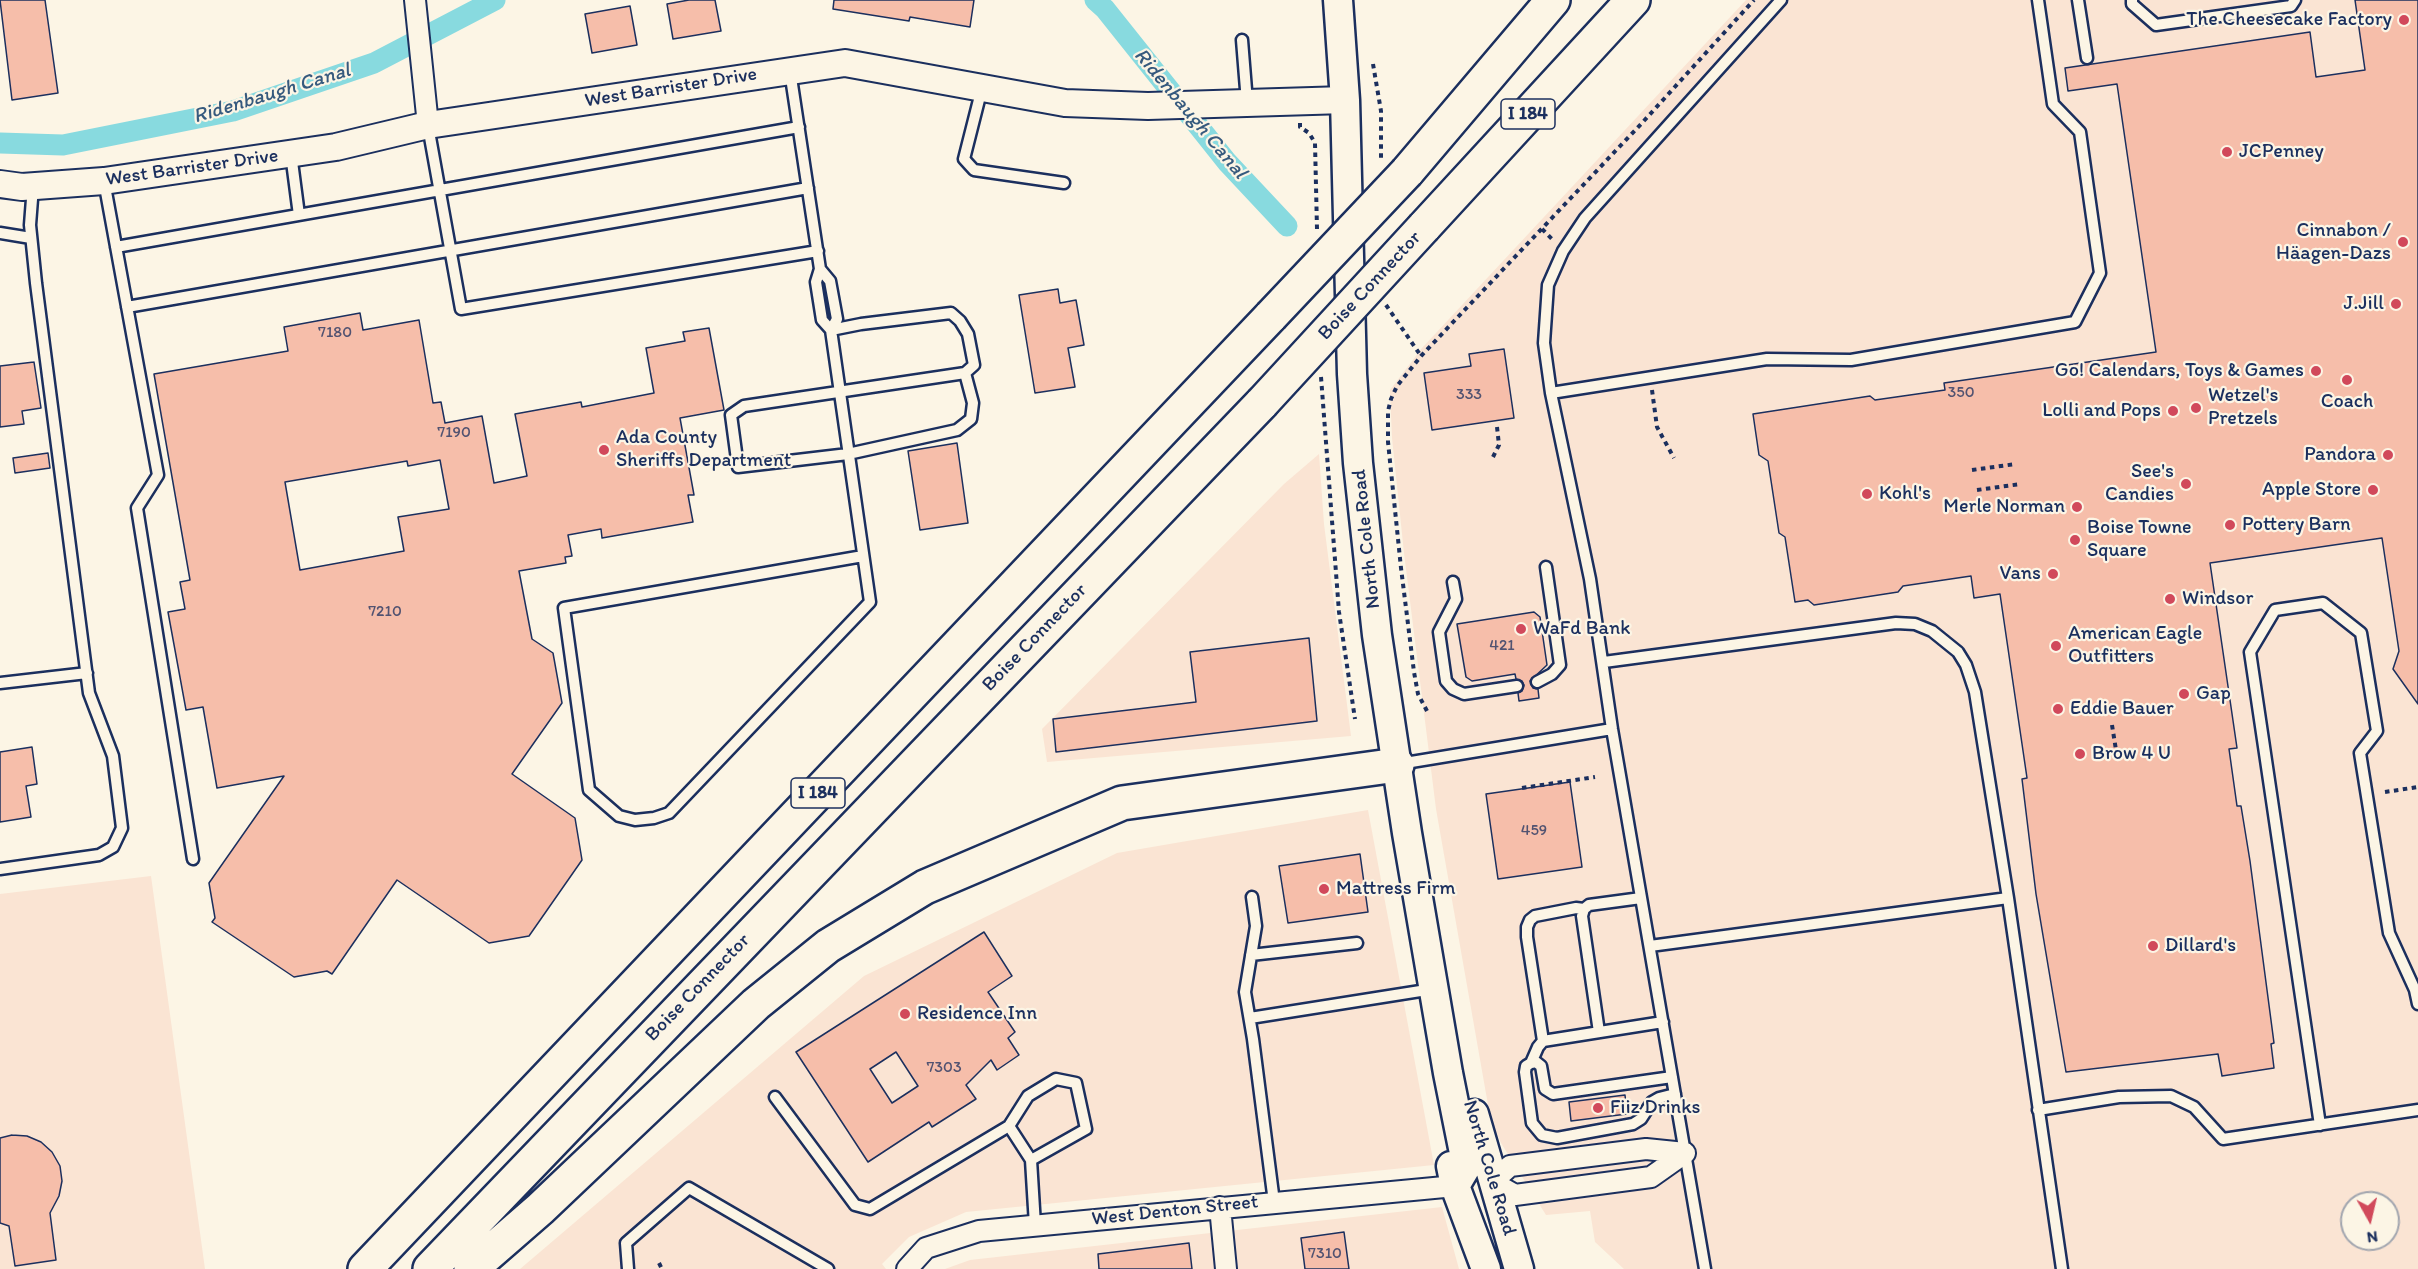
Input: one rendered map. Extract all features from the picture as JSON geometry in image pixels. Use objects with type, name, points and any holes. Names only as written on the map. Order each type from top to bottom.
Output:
[{"type":"highway","name":"I 184","points":[[365,1269],[1407,172],[1553,0]]},
{"type":"highway","name":"Boise Connector","points":[[430,1269],[1262,403],[1633,0]]},
{"type":"highway","points":[[471,1269],[540,1209],[756,1004],[828,946],[925,887],[1122,803],[1396,765]]},
{"type":"main road","name":"North Cole Road","points":[[1338,0],[1345,100],[1352,362],[1358,452],[1377,635],[1396,765],[1448,1073],[1438,1100],[1455,1186],[1486,1269]]},
{"type":"main road","name":"North Cole Road","points":[[1448,1073],[1469,1094],[1492,1182],[1519,1269]]},
{"type":"main road","points":[[1455,1186],[1468,1187],[1474,1195],[1501,1269]]},
{"type":"street","points":[[415,0],[428,125]]},
{"type":"street","name":"West Barrister Drive","points":[[0,184],[33,186],[104,181],[336,147],[428,125],[844,63],[1065,102],[1148,106],[1345,100]]},
{"type":"street","points":[[1647,1149],[1685,1153],[1651,1177],[1515,1195],[1492,1182],[1510,1166],[1647,1149]]},
{"type":"street","name":"West Denton Street","points":[[907,1269],[926,1248],[980,1231],[1455,1186]]},
{"type":"street","points":[[1220,1207],[1226,1269]]},
{"type":"lane","points":[[1705,1269],[1612,729],[1604,662],[1590,579],[1551,393],[1544,343],[1548,285],[1563,251],[1585,218],[1781,0]]},
{"type":"lane","points":[[1551,393],[1767,359],[1851,360],[2075,322],[2100,273],[2080,132],[2053,104],[2038,0]]},
{"type":"lane","points":[[2078,0],[2087,58]]},
{"type":"lane","points":[[2132,0],[2132,4],[2156,26],[2291,6],[2295,0]]},
{"type":"lane","points":[[1242,40],[1247,102]]},
{"type":"lane","points":[[790,70],[818,251],[820,268],[816,282],[822,320],[831,330],[870,602],[669,813],[654,819],[620,816],[589,790],[564,608],[863,556]]},
{"type":"lane","points":[[982,88],[964,159],[974,170],[1064,183]]},
{"type":"lane","points":[[428,125],[461,309],[818,251]]},
{"type":"lane","points":[[116,247],[799,127]]},
{"type":"lane","points":[[291,154],[299,215]]},
{"type":"lane","points":[[104,181],[158,475],[137,508],[193,859]]},
{"type":"lane","points":[[0,869],[99,855],[113,847],[122,828],[113,756],[89,693],[31,238],[33,186]]},
{"type":"lane","points":[[127,307],[808,188]]},
{"type":"lane","points":[[0,233],[31,238]]},
{"type":"lane","points":[[831,330],[951,313],[960,321],[968,334],[974,365],[965,373],[744,406],[731,415],[738,467],[848,454],[957,430],[971,419],[973,403],[965,373]]},
{"type":"lane","points":[[1536,682],[1552,675],[1560,665],[1546,567]]},
{"type":"lane","points":[[1453,582],[1456,599],[1439,632],[1446,681],[1453,689],[1464,694],[1517,686]]},
{"type":"lane","points":[[2320,1125],[2250,652],[2275,610],[2323,603],[2361,633],[2377,731],[2360,753],[2389,933],[2415,990],[2418,1004]]},
{"type":"lane","points":[[1604,662],[1896,623],[1915,624],[1932,631],[1958,652],[1971,677],[2008,898],[2062,1269]]},
{"type":"lane","points":[[0,683],[87,673]]},
{"type":"lane","points":[[1396,765],[1612,729]]},
{"type":"lane","points":[[1252,897],[1256,926],[1245,992],[1274,1202]]},
{"type":"lane","points":[[1599,1032],[1582,916],[1584,909],[1588,905],[1641,898]]},
{"type":"lane","points":[[1650,946],[2008,898]]},
{"type":"lane","points":[[1543,1041],[1527,927],[1535,916],[1576,908],[1584,909]]},
{"type":"lane","points":[[1251,955],[1357,943]]},
{"type":"lane","points":[[1250,1018],[1433,989]]},
{"type":"lane","points":[[1531,1063],[1543,1041],[1663,1022]]},
{"type":"lane","points":[[1672,1077],[1553,1094],[1545,1089],[1541,1066],[1536,1062],[1526,1066],[1525,1072],[1532,1123],[1542,1135],[1557,1138],[1633,1124],[1641,1119],[1652,1102],[1675,1094]]},
{"type":"lane","points":[[775,1097],[855,1205],[870,1209],[1009,1126],[1028,1096],[1056,1079],[1076,1083],[1086,1129],[1031,1161]]},
{"type":"lane","points":[[2038,1110],[2119,1097],[2171,1096],[2194,1107],[2223,1139],[2418,1110]]},
{"type":"lane","points":[[1009,1126],[1031,1161],[1035,1225]]},
{"type":"lane","points":[[628,1269],[626,1243],[689,1188],[828,1269]]},
{"type":"path","points":[[1427,711],[1418,694],[1414,672],[1401,567],[1388,442],[1388,411],[1391,399],[1421,356],[1642,123],[1754,0]]},
{"type":"path","points":[[1653,398],[1657,427],[1674,458]]},
{"type":"path","points":[[1493,457],[1499,445],[1497,427]]},
{"type":"path","points":[[1972,470],[2016,464]]},
{"type":"path","points":[[1977,490],[2020,484]]},
{"type":"path","points":[[1337,585],[1343,644],[1355,719]]},
{"type":"path","points":[[2112,725],[2116,750]]},
{"type":"path","points":[[1522,788],[1595,777]]},
{"type":"path","points":[[2385,792],[2418,787]]},
{"type":"path","points":[[659,1263],[662,1269]]},
{"type":"shaded area","points":[[1746,0],[2418,0],[2418,1269],[1624,1269],[1595,1242],[1590,1211],[1546,1215],[1501,1143],[1491,1122],[1436,809],[1404,553],[1392,438],[1390,390],[1422,348]]},
{"type":"shaded area","points":[[1319,454],[1324,524],[1351,736],[1047,762],[1042,729],[1284,484]]},
{"type":"shaded area","points":[[1368,810],[1434,1165],[966,1212],[909,1237],[882,1264],[886,1269],[520,1269],[864,976],[1117,853]]},
{"type":"shaded area","points":[[151,876],[205,1269],[0,1269],[0,894]]},
{"type":"shaded area","points":[[1442,1207],[1459,1269],[945,1269],[970,1260]]},
{"type":"building","points":[[0,0],[45,0],[58,93],[12,100]]},
{"type":"building","points":[[689,0],[715,0],[721,31],[673,39],[667,4]]},
{"type":"building","points":[[834,0],[974,0],[970,27],[910,17],[909,21],[833,9]]},
{"type":"building","name":"Boise Towne Square","points":[[2355,0],[2418,0],[2418,704],[2393,669],[2399,651],[2382,538],[2210,563],[2237,748],[2229,749],[2237,806],[2241,806],[2250,861],[2274,1043],[2271,1044],[2274,1068],[2222,1076],[2218,1054],[2066,1072],[2036,894],[2022,779],[2027,778],[2000,594],[1974,598],[1971,576],[1903,586],[1898,592],[1814,605],[1808,600],[1795,602],[1785,537],[1779,533],[1768,461],[1759,455],[1753,414],[1870,396],[1875,400],[1945,390],[1944,383],[2156,352],[2117,84],[2068,91],[2065,68],[2310,32],[2316,77],[2365,70]]},
{"type":"building","points":[[630,6],[637,45],[592,53],[585,14]]},
{"type":"building","points":[[1058,289],[1060,303],[1076,300],[1084,345],[1068,348],[1075,387],[1035,393],[1019,295]]},
{"type":"building","points":[[360,313],[363,330],[419,320],[433,403],[441,402],[445,423],[482,416],[494,483],[527,476],[515,414],[581,402],[582,407],[654,393],[646,348],[685,341],[683,332],[709,328],[724,410],[680,418],[694,495],[688,495],[693,522],[602,538],[601,529],[568,535],[572,556],[565,557],[566,563],[519,571],[532,639],[553,653],[562,703],[512,774],[575,818],[582,860],[529,936],[489,943],[397,880],[332,974],[327,971],[294,977],[212,922],[215,918],[209,883],[284,776],[217,788],[203,707],[186,710],[168,612],[185,609],[180,582],[190,580],[154,374],[288,351],[284,327]],"holes":[[[440,460],[449,509],[398,517],[404,551],[300,570],[285,482],[407,461],[408,466]]]},
{"type":"building","points":[[1504,349],[1514,418],[1432,430],[1424,373],[1471,366],[1469,354]]},
{"type":"building","points":[[34,362],[41,408],[22,411],[24,424],[0,427],[0,366]]},
{"type":"building","points":[[957,443],[968,523],[920,530],[908,451]]},
{"type":"building","points":[[48,453],[50,468],[15,473],[13,458]]},
{"type":"building","points":[[1534,612],[1540,617],[1547,665],[1530,681],[1533,688],[1538,689],[1539,698],[1519,701],[1518,693],[1522,691],[1524,685],[1522,681],[1516,679],[1515,674],[1472,681],[1466,677],[1457,624]]},
{"type":"building","points":[[1309,638],[1317,721],[1056,752],[1053,719],[1196,702],[1190,652]]},
{"type":"building","points":[[32,747],[37,784],[26,786],[31,817],[0,822],[0,752]]},
{"type":"building","points":[[1570,782],[1582,867],[1498,879],[1486,794]]},
{"type":"building","name":"Mattress Firm","points":[[1360,854],[1368,912],[1288,923],[1279,866]]},
{"type":"building","name":"Residence Inn","points":[[984,932],[1012,976],[988,992],[1015,1032],[1008,1038],[1019,1055],[997,1070],[991,1060],[966,1085],[976,1099],[932,1127],[929,1122],[868,1162],[796,1052]],"holes":[[[896,1052],[918,1086],[892,1103],[870,1069]]]},
{"type":"building","name":"Fiiz Drinks","points":[[1625,1095],[1627,1114],[1571,1121],[1569,1102]]},
{"type":"building","points":[[12,1135],[27,1136],[41,1142],[52,1152],[60,1166],[62,1181],[59,1196],[50,1213],[56,1260],[15,1266],[9,1226],[0,1223],[0,1138]]},
{"type":"building","points":[[1344,1232],[1349,1269],[1305,1269],[1301,1238]]},
{"type":"building","points":[[1189,1243],[1192,1269],[1099,1269],[1098,1254]]},
{"type":"waterway","name":"Ridenbaugh Canal","points":[[0,143],[63,145],[233,111],[374,63],[495,0]]},
{"type":"waterway","name":"Ridenbaugh Canal","points":[[1095,0],[1105,9],[1227,162],[1287,226]]},
{"type":"place","name":"The Cheesecake Factory","points":[[2404,20]]},
{"type":"place","name":"JCPenney","points":[[2227,152]]},
{"type":"place","name":"Cinnabon / Häagen-Dazs","points":[[2403,242]]},
{"type":"place","name":"J.Jill","points":[[2396,304]]},
{"type":"place","name":"Go! Calendars, Toys & Games","points":[[2316,371]]},
{"type":"place","name":"Coach","points":[[2347,380]]},
{"type":"place","name":"Wetzel's Pretzels","points":[[2196,408]]},
{"type":"place","name":"Lolli and Pops","points":[[2173,411]]},
{"type":"place","name":"Ada County Sheriffs Department","points":[[604,450]]},
{"type":"place","name":"Pandora","points":[[2388,455]]},
{"type":"place","name":"See's Candies","points":[[2186,484]]},
{"type":"place","name":"Apple Store","points":[[2373,490]]},
{"type":"place","name":"Kohl's","points":[[1867,494]]},
{"type":"place","name":"Merle Norman","points":[[2077,507]]},
{"type":"place","name":"Pottery Barn","points":[[2230,525]]},
{"type":"place","name":"Boise Towne Square","points":[[2075,540]]},
{"type":"place","name":"Vans","points":[[2053,574]]},
{"type":"place","name":"Windsor","points":[[2170,599]]},
{"type":"place","name":"WaFd Bank","points":[[1521,629]]},
{"type":"place","name":"American Eagle Outfitters","points":[[2056,646]]},
{"type":"place","name":"Gap","points":[[2184,694]]},
{"type":"place","name":"Eddie Bauer","points":[[2058,709]]},
{"type":"place","name":"Brow 4 U","points":[[2080,754]]},
{"type":"place","name":"Mattress Firm","points":[[1324,889]]},
{"type":"place","name":"Dillard's","points":[[2153,946]]},
{"type":"place","name":"Residence Inn","points":[[905,1014]]},
{"type":"place","name":"Fiiz Drinks","points":[[1598,1108]]}]
